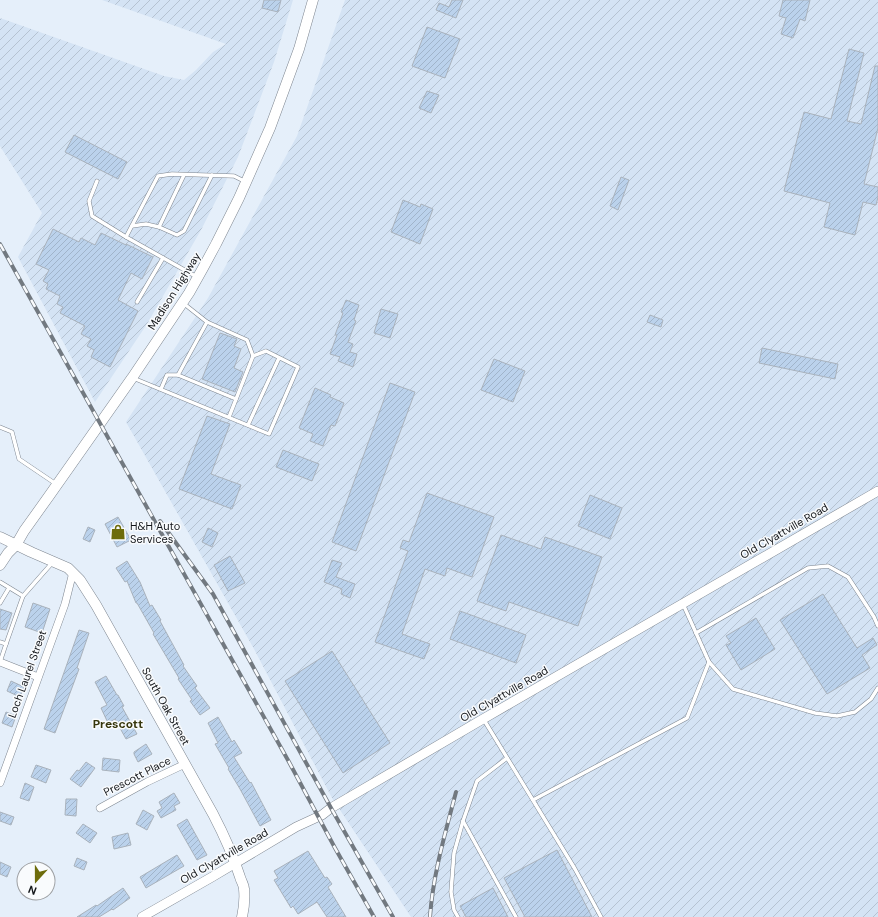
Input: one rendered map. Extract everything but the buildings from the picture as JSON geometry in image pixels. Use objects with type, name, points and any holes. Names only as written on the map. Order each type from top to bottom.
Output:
[{"type":"main road","name":"Madison Highway","points":[[0,565],[8,553],[16,545],[24,531],[132,378],[198,278],[247,182],[270,128],[299,49],[312,0]]},
{"type":"main road","name":"South Oak Street","points":[[0,537],[68,568],[80,580],[96,605],[213,814],[236,863],[244,887],[245,898],[242,917]]},
{"type":"street","name":"Old Clyattville Road","points":[[142,917],[296,827],[322,815],[331,808],[483,719],[878,491]]},
{"type":"street","name":"Loch Laurel Street","points":[[0,783],[65,604],[73,572]]},
{"type":"street","points":[[0,662],[38,677]]},
{"type":"street","name":"Prescott Place","points":[[100,808],[147,782],[185,764]]},
{"type":"lane","points":[[126,237],[158,176],[184,174],[234,176],[247,182]]},
{"type":"lane","points":[[159,227],[184,174]]},
{"type":"lane","points":[[132,226],[146,224],[159,227],[176,235],[184,231],[212,176]]},
{"type":"lane","points":[[97,181],[89,202],[92,216],[198,278]]},
{"type":"lane","points":[[138,302],[163,258]]},
{"type":"lane","points":[[182,303],[207,322],[248,340],[253,356],[228,417]]},
{"type":"lane","points":[[178,375],[207,322]]},
{"type":"lane","points":[[132,378],[269,434],[298,367],[266,351],[253,356]]},
{"type":"lane","points":[[248,425],[279,358]]},
{"type":"lane","points":[[161,389],[167,376],[178,375],[236,399]]},
{"type":"lane","points":[[0,427],[12,432],[19,459],[57,484]]},
{"type":"lane","points":[[0,662],[23,596],[54,561]]},
{"type":"lane","points":[[696,633],[808,568],[828,566],[848,577],[874,617],[878,626]]},
{"type":"lane","points":[[0,582],[23,596]]},
{"type":"lane","points":[[0,603],[9,588]]},
{"type":"lane","points":[[683,604],[709,662],[733,688],[815,713],[837,716],[855,712],[871,699],[878,688]]},
{"type":"lane","points":[[9,622],[13,623]]},
{"type":"lane","points":[[0,642],[6,644]]},
{"type":"lane","points":[[533,800],[687,718],[709,662]]},
{"type":"lane","points":[[483,719],[575,869],[601,917]]},
{"type":"lane","points":[[458,917],[454,910],[451,892],[454,853],[463,821],[477,781],[507,758]]},
{"type":"lane","points":[[463,821],[516,917]]},
{"type":"shaded area","points":[[102,0],[293,0],[274,62],[238,157],[201,230],[147,324],[95,402],[18,257],[42,213],[0,146],[0,18],[164,76],[184,80],[213,52],[226,44]]},
{"type":"shaded area","points":[[345,0],[878,0],[878,917],[411,917],[332,798],[254,649],[126,422],[208,298],[297,136]]},
{"type":"railway","points":[[0,244],[374,917]]},
{"type":"railway","points":[[160,521],[213,594],[393,917]]},
{"type":"railway","points":[[430,917],[437,870],[456,792]]},
{"type":"place","name":"H&H Auto Services","points":[[118,532]]},
{"type":"district","name":"Prescott","points":[[118,724]]}]
